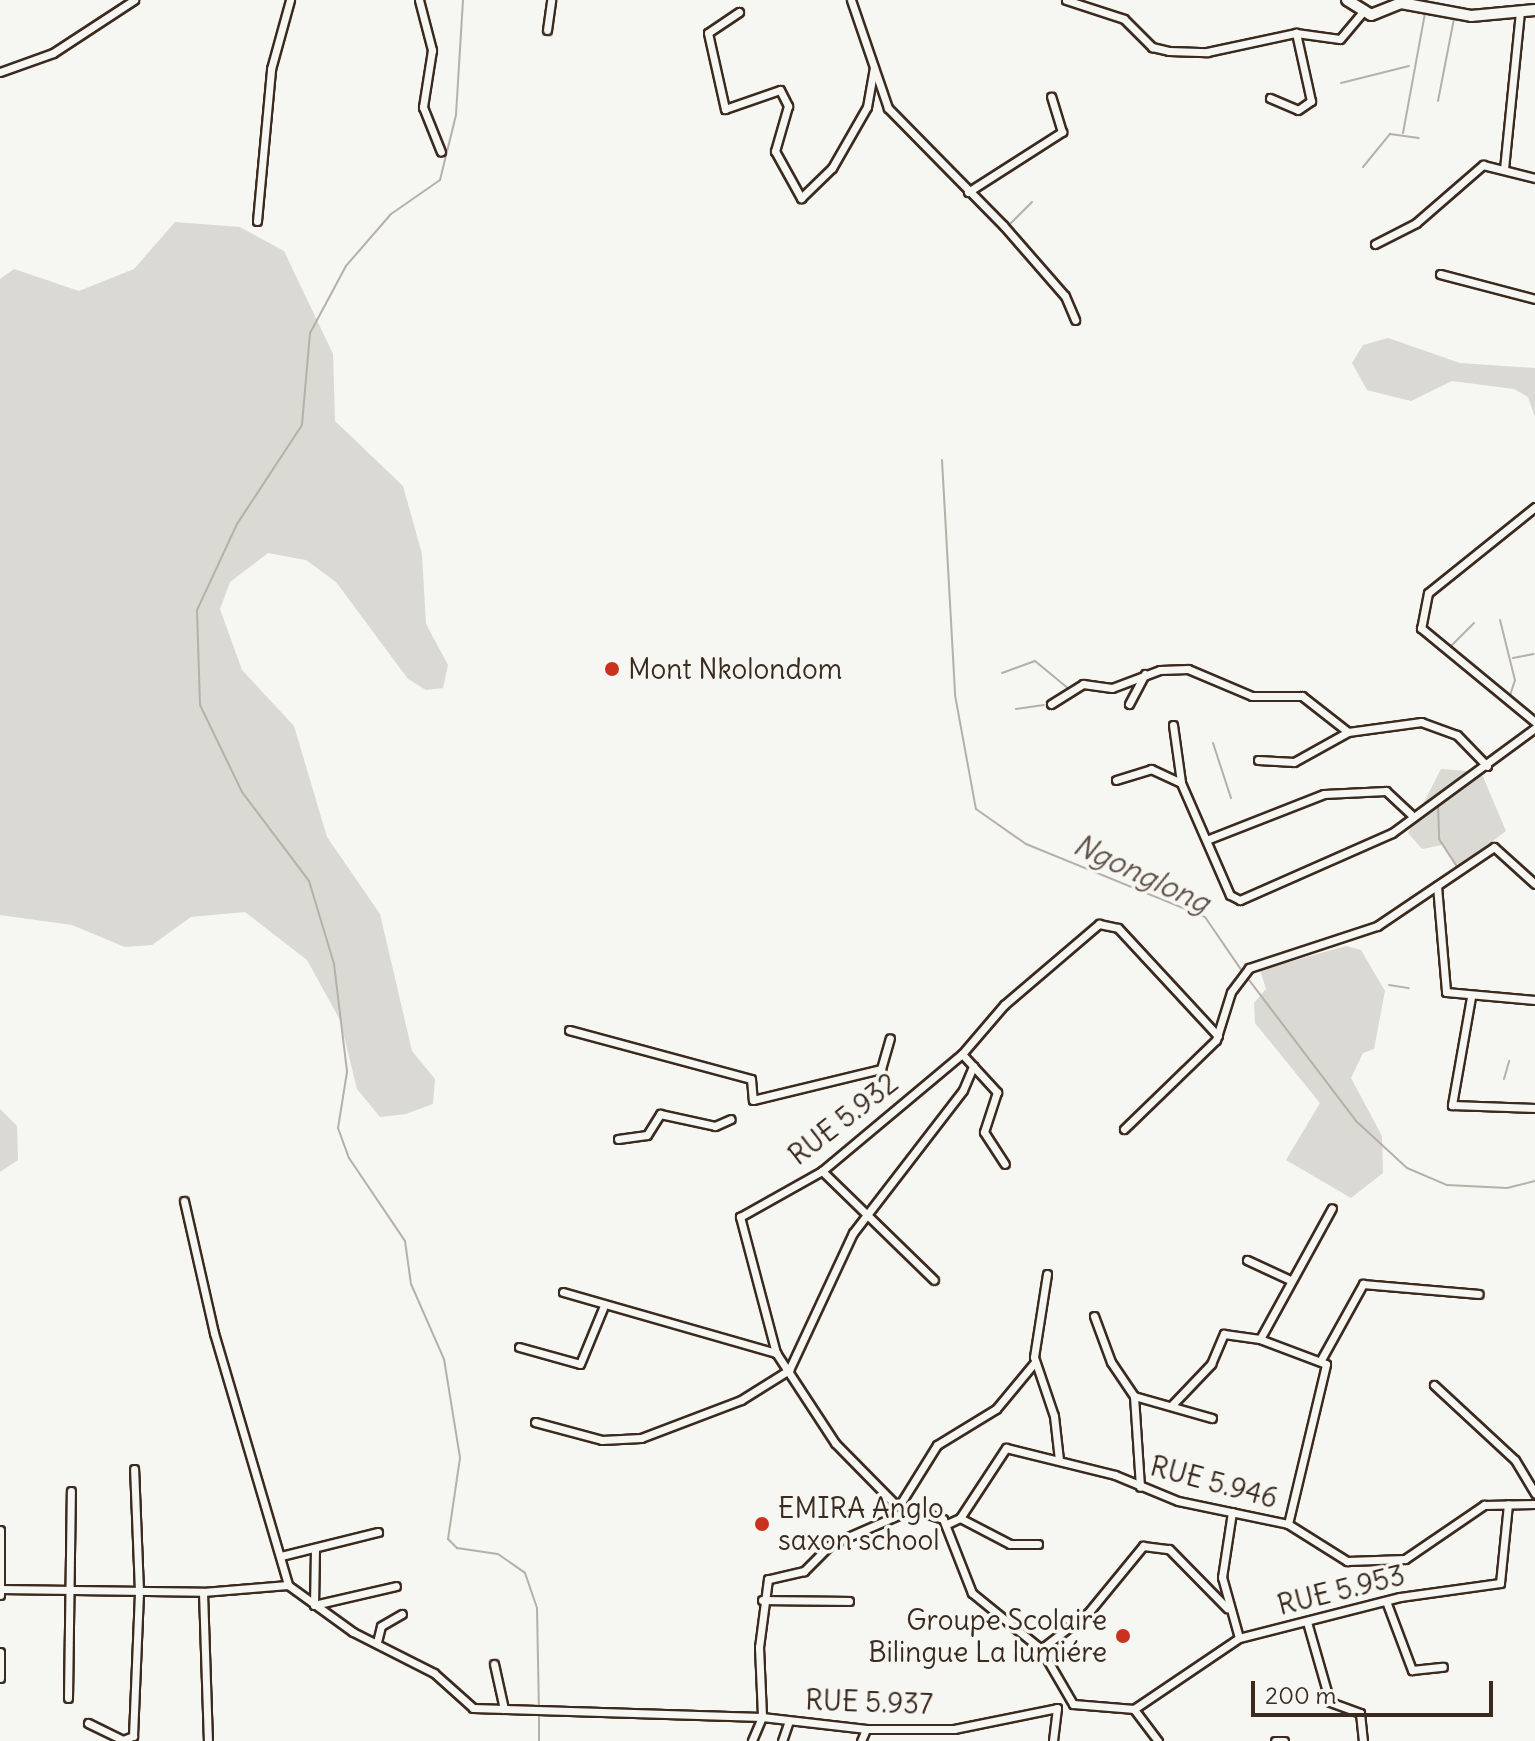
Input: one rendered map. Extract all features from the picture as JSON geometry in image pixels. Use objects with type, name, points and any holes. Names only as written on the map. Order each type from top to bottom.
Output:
[{"type":"street","points":[[0,72],[67,45],[134,0]]},
{"type":"street","points":[[257,221],[271,69],[290,0]]},
{"type":"street","points":[[419,0],[432,50],[423,107],[441,152]]},
{"type":"street","points":[[547,30],[551,0]]},
{"type":"street","points":[[851,0],[874,69],[909,136],[968,192],[1061,291],[1075,320]]},
{"type":"street","points":[[1066,0],[1124,19],[1162,51],[1207,52],[1296,33],[1344,39],[1362,13],[1401,3],[1471,16],[1535,10]]},
{"type":"street","points":[[1347,0],[1362,13]]},
{"type":"street","points":[[739,12],[708,33],[725,109],[780,90],[788,106],[775,151],[801,198],[832,168],[867,107],[874,69]]},
{"type":"street","points":[[1504,169],[1520,12]]},
{"type":"street","points":[[1270,98],[1298,110],[1313,97],[1296,33]]},
{"type":"street","points":[[968,192],[1062,132],[1051,97]]},
{"type":"street","points":[[1375,244],[1416,223],[1481,166],[1535,178]]},
{"type":"street","points":[[1440,274],[1535,299]]},
{"type":"street","points":[[1535,507],[1428,593],[1421,617],[1424,635],[1535,722]]},
{"type":"street","points":[[1051,704],[1083,684],[1112,688],[1146,674],[1188,669],[1252,696],[1302,696],[1348,732]]},
{"type":"street","points":[[1129,704],[1146,674]]},
{"type":"street","points":[[1258,760],[1294,762],[1348,732],[1425,723],[1457,735],[1487,766]]},
{"type":"street","points":[[1173,725],[1181,783],[1209,839],[1230,895],[1240,900],[1392,833],[1411,814],[1487,766],[1535,728]]},
{"type":"street","points":[[1116,780],[1151,769],[1181,783]]},
{"type":"street","points":[[1209,839],[1324,794],[1386,791],[1411,814]]},
{"type":"street","points":[[1124,1129],[1218,1036],[1231,992],[1249,968],[1377,926],[1494,847],[1535,884]]},
{"type":"street","points":[[1437,886],[1446,992],[1471,997],[1535,1000]]},
{"type":"street","points":[[1005,1164],[984,1132],[997,1092],[962,1054],[964,1044],[1060,955],[1106,924],[1218,1036]]},
{"type":"street","points":[[1471,997],[1452,1105],[1535,1108]]},
{"type":"street","points":[[569,1030],[751,1079],[753,1100],[881,1069],[890,1038]]},
{"type":"street","name":"RUE 5.932","points":[[947,1524],[899,1506],[835,1443],[776,1353],[740,1217],[822,1171],[962,1054]]},
{"type":"street","points":[[535,1422],[602,1440],[641,1438],[741,1400],[789,1370],[825,1285],[868,1210],[955,1100],[973,1066]]},
{"type":"street","points":[[618,1139],[647,1135],[660,1114],[715,1126],[731,1119]]},
{"type":"street","points":[[822,1171],[868,1210],[934,1280]]},
{"type":"street","points":[[0,1530],[0,1591],[203,1592],[288,1585],[281,1556],[267,1530],[184,1201]]},
{"type":"street","points":[[1260,1339],[1332,1208]]},
{"type":"street","points":[[1247,1260],[1290,1280]]},
{"type":"street","points":[[1047,1274],[1035,1362],[1054,1416],[1059,1460]]},
{"type":"street","points":[[1322,1358],[1363,1284],[1479,1294]]},
{"type":"street","points":[[563,1292],[603,1308],[776,1353]]},
{"type":"street","points":[[519,1347],[580,1364],[603,1308]]},
{"type":"street","points":[[1094,1316],[1111,1362],[1134,1396],[1140,1487]]},
{"type":"street","points":[[1172,1405],[1207,1370],[1224,1334],[1260,1339],[1322,1358]]},
{"type":"street","points":[[1288,1524],[1326,1368],[1322,1358]]},
{"type":"street","points":[[899,1506],[937,1445],[996,1409],[1035,1362]]},
{"type":"street","points":[[1434,1385],[1515,1460],[1535,1493]]},
{"type":"street","points":[[1134,1396],[1212,1418]]},
{"type":"street","name":"RUE 5.946","points":[[960,1518],[1002,1449],[1059,1460],[1140,1487],[1288,1524],[1336,1559],[1405,1559],[1446,1525],[1484,1505],[1535,1504]]},
{"type":"street","points":[[88,1723],[123,1740],[133,1736],[139,1591],[134,1469]]},
{"type":"street","points":[[68,1698],[71,1491]]},
{"type":"street","name":"RUE 5.953","points":[[1134,1709],[1239,1638],[1386,1601],[1500,1583],[1508,1504]]},
{"type":"street","points":[[752,1741],[762,1717],[762,1600],[775,1574],[804,1571],[830,1545],[910,1510]]},
{"type":"street","points":[[1232,1512],[1222,1577],[1227,1608],[1239,1638]]},
{"type":"street","points":[[1038,1544],[1010,1544],[960,1518],[947,1524],[972,1593],[1041,1649],[1073,1704],[1134,1709],[1158,1741]]},
{"type":"street","points":[[281,1556],[378,1532]]},
{"type":"street","points":[[1041,1649],[1088,1613],[1143,1546],[1169,1549],[1227,1608]]},
{"type":"street","points":[[315,1549],[314,1605],[396,1586]]},
{"type":"street","name":"RUE 5.937","points":[[288,1585],[314,1605],[434,1673],[465,1704],[504,1709],[762,1717],[866,1729],[959,1728],[1057,1708],[1053,1741]]},
{"type":"street","points":[[203,1592],[208,1741]]},
{"type":"street","points":[[762,1600],[849,1601]]},
{"type":"street","points":[[1386,1601],[1412,1670],[1443,1667]]},
{"type":"street","points":[[377,1642],[381,1626],[402,1614]]},
{"type":"street","points":[[1307,1622],[1330,1702],[1360,1713],[1363,1741]]},
{"type":"street","points":[[0,1652],[0,1678]]},
{"type":"street","points":[[494,1664],[504,1709]]},
{"type":"street","points":[[782,1741],[789,1721]]},
{"type":"street","points":[[861,1741],[866,1729]]},
{"type":"street","points":[[1275,1741],[1284,1741]]},
{"type":"shaded area","points":[[175,222],[240,227],[284,251],[333,354],[335,421],[403,486],[422,554],[426,624],[448,665],[443,688],[426,690],[408,679],[336,582],[306,560],[268,553],[230,582],[220,609],[242,670],[294,726],[327,837],[380,914],[412,1051],[435,1079],[433,1104],[406,1114],[380,1117],[357,1089],[340,1020],[307,960],[245,912],[191,917],[152,945],[125,947],[72,925],[0,915],[0,279],[14,269],[79,291],[134,269]]},
{"type":"shaded area","points":[[1388,338],[1460,363],[1535,368],[1535,417],[1528,397],[1514,389],[1452,381],[1411,401],[1367,390],[1352,363],[1363,345]]},
{"type":"shaded area","points":[[1441,769],[1481,772],[1506,831],[1458,867],[1442,845],[1422,849],[1408,833]]},
{"type":"shaded area","points":[[1346,946],[1361,950],[1385,991],[1374,1049],[1363,1053],[1351,1078],[1382,1136],[1383,1173],[1351,1198],[1286,1160],[1320,1103],[1255,1023],[1254,1003],[1266,989],[1260,970]]},
{"type":"shaded area","points":[[0,1109],[17,1126],[18,1160],[0,1172]]},
{"type":"waterway","points":[[463,0],[456,115],[440,180],[391,214],[346,266],[310,333],[302,425],[237,524],[197,610],[200,705],[242,792],[309,881],[334,964],[347,1072],[338,1128],[349,1158],[405,1241],[411,1284],[444,1359],[460,1458],[448,1539],[457,1548],[498,1554],[525,1573],[537,1608],[539,1708]]},
{"type":"waterway","points":[[1403,133],[1425,13]]},
{"type":"waterway","points":[[1438,101],[1454,19]]},
{"type":"waterway","points":[[1341,83],[1409,66]]},
{"type":"waterway","points":[[1363,167],[1390,134],[1419,138]]},
{"type":"waterway","points":[[1008,226],[1032,202]]},
{"type":"waterway","name":"Ngonglong","points":[[942,460],[955,695],[976,809],[1026,844],[1205,917],[1242,971]]},
{"type":"waterway","points":[[1500,620],[1515,680],[1509,698]]},
{"type":"waterway","points":[[1450,647],[1474,623]]},
{"type":"waterway","points":[[1513,658],[1534,654]]},
{"type":"waterway","points":[[1002,673],[1035,661],[1069,689]]},
{"type":"waterway","points":[[1016,709],[1044,705]]},
{"type":"waterway","points":[[1213,743],[1231,798]]},
{"type":"waterway","points":[[1438,805],[1439,839],[1458,868]]},
{"type":"waterway","name":"Ngonglong","points":[[1246,976],[1356,1121],[1407,1168],[1447,1185],[1507,1188],[1535,1181]]},
{"type":"waterway","points":[[1389,985],[1409,988]]},
{"type":"waterway","points":[[1504,1079],[1509,1061]]},
{"type":"waterway","points":[[539,1714],[539,1741]]},
{"type":"place","name":"Mont Nkolondom","points":[[612,669]]},
{"type":"place","name":"EMIRA Anglo saxon school","points":[[762,1524]]},
{"type":"place","name":"Groupe Scolaire Bilingue La lumiére","points":[[1123,1636]]}]
